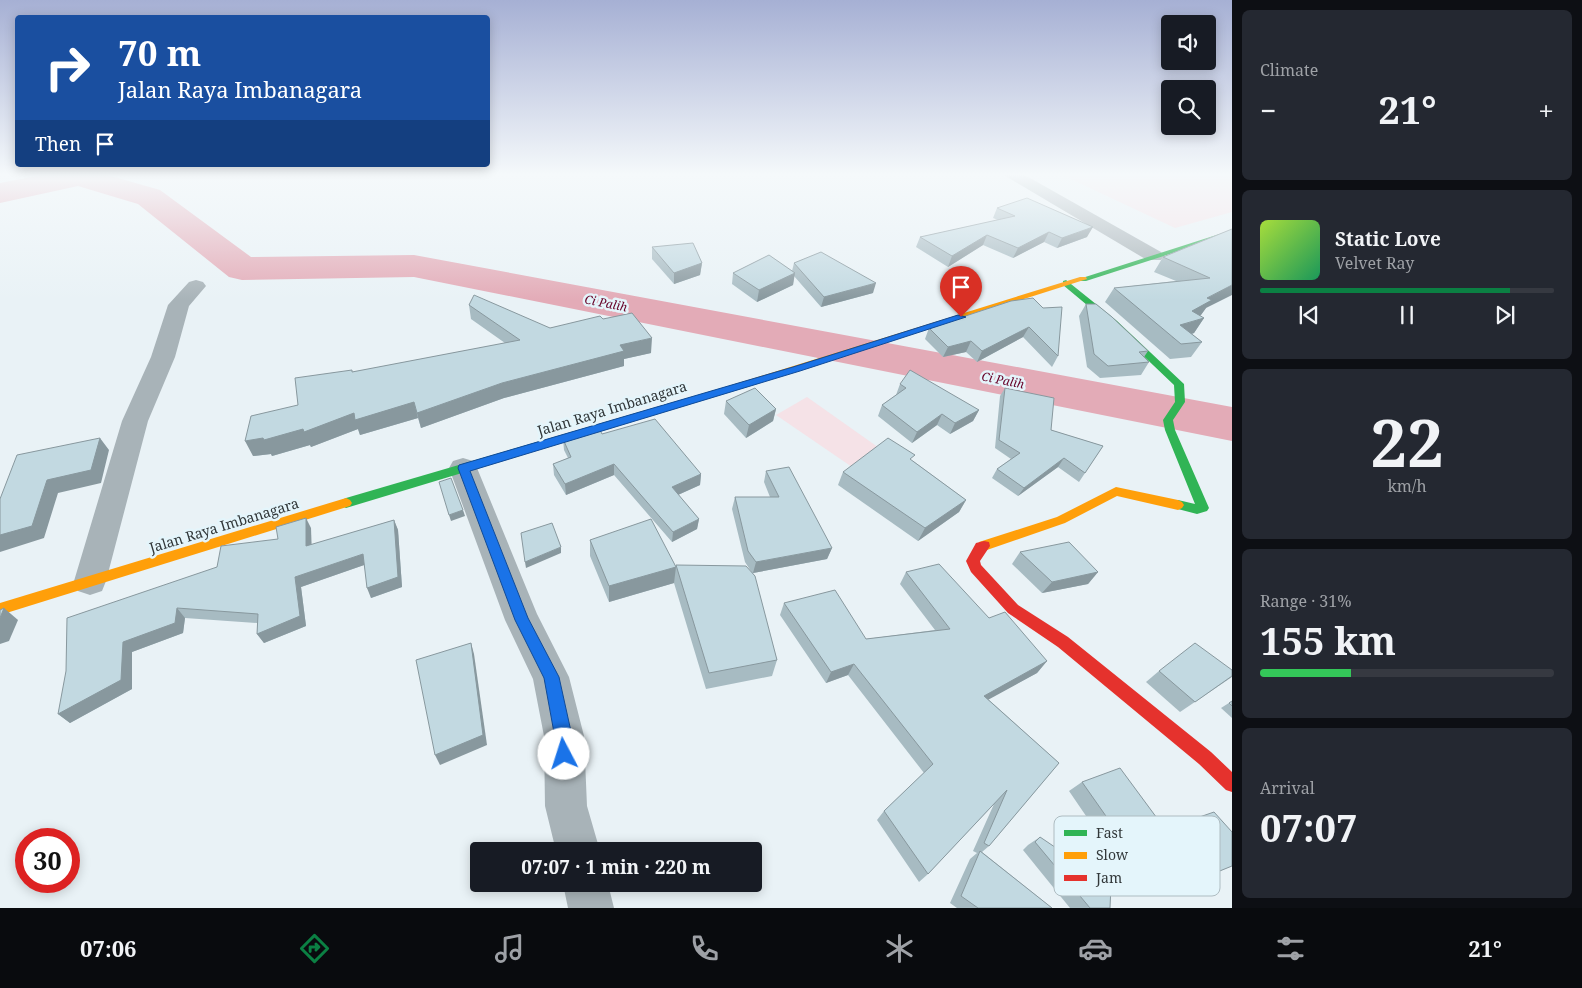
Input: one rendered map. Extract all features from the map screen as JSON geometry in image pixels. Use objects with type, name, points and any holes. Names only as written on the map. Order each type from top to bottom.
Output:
[{"type":"main road","name":"Jalan Raya Imbanagara","points":[[0,609],[796,369],[1154,256],[1230,235]]},
{"type":"main road","points":[[1066,283],[1173,376],[1179,384],[1180,402],[1168,420],[1170,430],[1203,508],[1197,509],[1116,491],[1061,520],[1005,537],[981,547],[973,561],[976,568],[1013,609],[1063,642],[1205,758],[1232,784]]},
{"type":"street","points":[[1088,216],[1154,256]]},
{"type":"street","points":[[90,581],[135,420],[160,365],[179,305],[196,286]]},
{"type":"street","points":[[464,468],[522,620],[551,677],[564,736],[566,806],[576,842]]},
{"type":"street","points":[[588,892],[591,908]]},
{"type":"shaded area","points":[[1150,216],[1216,216],[1175,228]]},
{"type":"shaded area","points":[[807,397],[882,450],[855,469],[776,415]]},
{"type":"building","points":[[1013,216],[1069,216],[1093,227],[1062,238],[1049,232],[1018,248],[987,235],[952,256],[920,237]]},
{"type":"building","points":[[1232,229],[1232,285],[1207,298],[1212,300],[1192,311],[1204,318],[1180,325],[1202,342],[1181,344],[1114,288],[1210,278],[1163,257]]},
{"type":"building","points":[[693,243],[702,263],[674,273],[652,247]]},
{"type":"building","points":[[821,252],[876,283],[824,297],[794,263]]},
{"type":"building","points":[[769,255],[795,273],[759,290],[733,273]]},
{"type":"building","points":[[474,295],[550,328],[600,316],[603,319],[632,313],[652,338],[620,345],[624,351],[502,383],[417,413],[414,402],[355,420],[354,413],[304,432],[303,429],[264,440],[263,438],[245,441],[251,416],[298,405],[295,378],[352,370],[352,372],[520,340],[469,305]]},
{"type":"building","points":[[1033,298],[1043,308],[1062,307],[1058,356],[1029,327],[982,351],[971,341],[948,347],[929,328],[1011,301]]},
{"type":"building","points":[[1086,304],[1096,304],[1112,317],[1148,351],[1139,352],[1149,362],[1108,366],[1094,354]]},
{"type":"building","points":[[910,370],[979,410],[955,423],[942,414],[917,432],[882,405],[906,388],[900,384]]},
{"type":"building","points":[[755,388],[776,409],[749,425],[726,401]]},
{"type":"building","points":[[1005,388],[1054,398],[1051,430],[1103,446],[1085,473],[1064,458],[1024,488],[997,469],[1020,453],[999,440]]},
{"type":"building","points":[[655,419],[701,474],[672,487],[699,519],[673,532],[614,464],[565,484],[553,464],[571,457],[563,439],[599,428],[602,434]]},
{"type":"building","points":[[100,438],[91,470],[47,480],[32,526],[0,535],[0,499],[17,455]]},
{"type":"building","points":[[888,438],[915,455],[910,459],[966,500],[925,528],[843,472]]},
{"type":"building","points":[[789,467],[832,548],[756,562],[748,551],[735,497],[779,497],[766,471]]},
{"type":"building","points":[[451,478],[463,510],[449,515],[439,482]]},
{"type":"building","points":[[306,518],[306,546],[394,520],[398,577],[367,588],[363,554],[295,577],[300,616],[257,634],[258,614],[177,608],[175,623],[123,642],[121,680],[58,714],[66,671],[67,618],[217,567],[221,546],[278,539],[276,527]]},
{"type":"building","points":[[651,519],[676,567],[609,586],[590,540]]},
{"type":"building","points":[[552,523],[561,547],[525,562],[521,533]]},
{"type":"building","points":[[1069,542],[1098,572],[1052,582],[1020,552]]},
{"type":"building","points":[[939,564],[989,618],[1005,612],[1047,661],[984,696],[1059,763],[989,846],[984,843],[1007,790],[928,874],[884,811],[933,764],[854,664],[831,672],[784,603],[835,590],[866,639],[950,629],[906,572]]},
{"type":"building","points":[[676,565],[746,566],[755,576],[777,660],[709,673]]},
{"type":"building","points":[[4,608],[0,618],[0,610]]},
{"type":"building","points":[[471,643],[483,735],[435,755],[416,660]]},
{"type":"building","points":[[1195,643],[1232,670],[1232,676],[1195,702],[1159,671]]},
{"type":"building","points":[[1120,768],[1155,816],[1106,816],[1082,782]]},
{"type":"building","points":[[1214,812],[1218,816],[1202,816]]},
{"type":"building","points":[[1220,819],[1232,832],[1232,866],[1220,871]]},
{"type":"building","points":[[1040,837],[1054,846],[1054,865],[1035,842]]},
{"type":"building","points":[[980,851],[1052,908],[978,908],[961,896]]},
{"type":"building","points":[[1080,896],[1111,896],[1110,908],[1090,908]]},
{"type":"waterway","name":"Ci Palih","points":[[174,216],[242,269],[414,266],[1232,424]]},
{"type":"traffic: fast","points":[[1083,279],[1232,232]]},
{"type":"traffic: fast","points":[[1066,283],[1114,323],[1179,384],[1180,402],[1168,420],[1170,430],[1203,508],[1197,509],[1178,505]]},
{"type":"traffic: fast","points":[[346,503],[739,386]]},
{"type":"traffic: slow","points":[[739,386],[1083,279]]},
{"type":"traffic: slow","points":[[984,546],[1061,520],[1116,491],[1178,505]]},
{"type":"traffic: slow","points":[[0,609],[346,503]]},
{"type":"traffic: jam","points":[[984,546],[981,547],[973,561],[976,568],[1013,609],[1063,642],[1205,758],[1232,784]]},
{"type":"route","points":[[564,754],[564,736],[551,677],[522,620],[464,468],[796,369],[961,317]]}]
